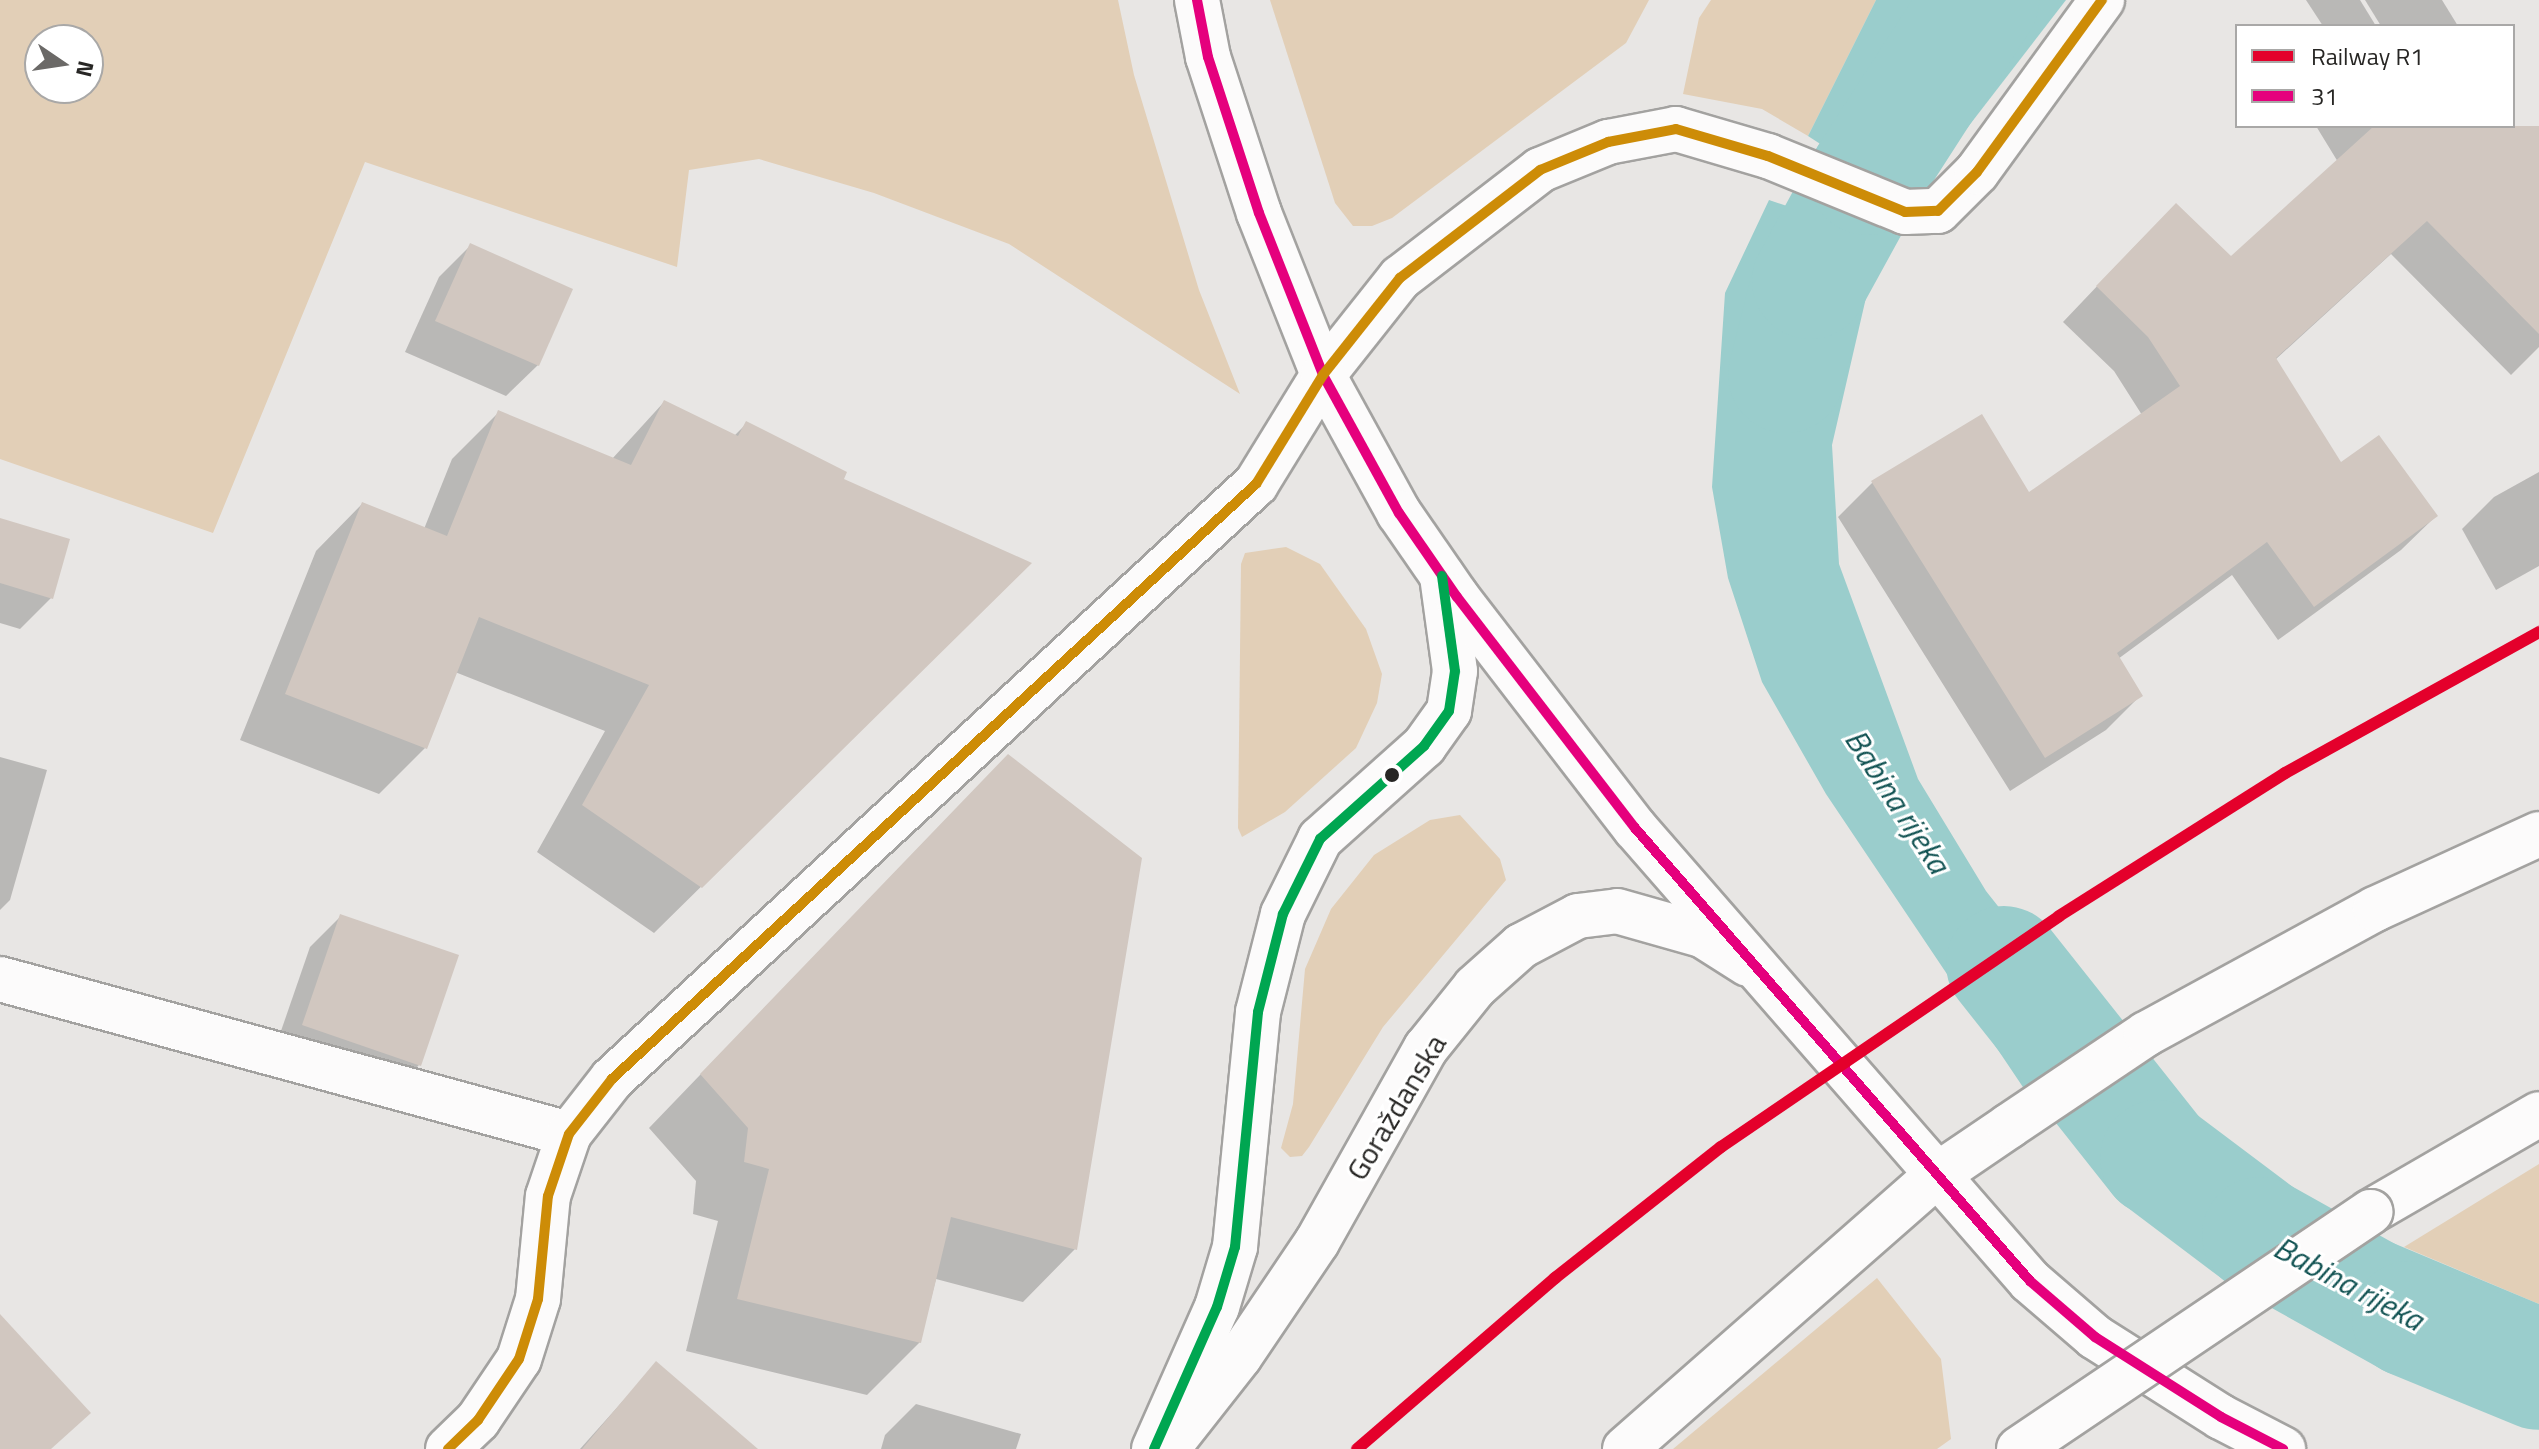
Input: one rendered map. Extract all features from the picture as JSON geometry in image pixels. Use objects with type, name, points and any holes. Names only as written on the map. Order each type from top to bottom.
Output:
[{"type":"main road","points":[[1197,0],[1208,57],[1255,199],[1323,375],[1399,513],[1442,576],[1635,828],[2030,1281],[2095,1337],[2221,1417],[2283,1449]]},
{"type":"main road","points":[[448,1449],[478,1420],[519,1359],[538,1299],[548,1196],[569,1134],[612,1079],[1256,484],[1323,375],[1400,278],[1540,170],[1608,142],[1676,129],[1768,156],[1905,212],[1938,211],[1958,196],[2102,0]]},
{"type":"main road","points":[[1154,1449],[1217,1307],[1235,1247],[1258,1012],[1283,914],[1320,839],[1424,746],[1449,711],[1455,671],[1442,576]]},
{"type":"main road","points":[[1625,1449],[1937,1175],[2009,1126],[2146,1034],[2375,909],[2539,834]]},
{"type":"main road","name":"Goraždanska","points":[[1167,1449],[1281,1299],[1426,1048],[1475,987],[1521,946],[1551,926],[1617,911],[1702,935],[1754,968]]},
{"type":"main road","points":[[0,979],[569,1134]]},
{"type":"main road","points":[[2019,1449],[2370,1212],[2539,1114]]},
{"type":"shaded area","points":[[0,0],[1118,0],[1134,75],[1199,290],[1240,394],[1009,244],[874,193],[759,159],[689,170],[677,267],[365,162],[213,533],[0,459]]},
{"type":"shaded area","points":[[1270,0],[1649,0],[1626,43],[1392,218],[1372,226],[1353,226],[1335,203]]},
{"type":"shaded area","points":[[1711,0],[1876,0],[1808,136],[1762,109],[1683,94],[1699,18]]},
{"type":"shaded area","points":[[1286,547],[1320,564],[1366,629],[1382,674],[1377,703],[1356,748],[1285,812],[1242,837],[1238,828],[1241,564],[1245,553]]},
{"type":"shaded area","points":[[1460,815],[1500,859],[1506,880],[1383,1027],[1302,1156],[1290,1157],[1281,1148],[1293,1104],[1305,969],[1331,909],[1374,855],[1430,820]]},
{"type":"shaded area","points":[[2539,1164],[2539,1304],[2404,1247]]},
{"type":"shaded area","points":[[1877,1278],[1941,1359],[1951,1439],[1937,1449],[1673,1449]]},
{"type":"water","points":[[1876,0],[2066,0],[1910,202],[1808,136]]},
{"type":"water","points":[[1769,200],[1880,237],[1832,445],[1839,564],[1918,779],[1986,891],[2110,1048],[2037,1108],[1826,794],[1762,682],[1728,578],[1712,487],[1725,293]]},
{"type":"water","points":[[2157,1104],[2295,1202],[2539,1304],[2539,1418],[2420,1375],[2217,1254],[2094,1156]]},
{"type":"building","points":[[2539,126],[2539,334],[2427,221],[2276,358],[2341,462],[2379,435],[2438,516],[2314,607],[2267,542],[2117,653],[2143,696],[2045,758],[1871,481],[1982,414],[2029,492],[2180,386],[2148,337],[2096,286],[2176,203],[2231,256],[2372,128]]},
{"type":"building","points":[[470,243],[573,289],[539,366],[435,321]]},
{"type":"building","points":[[664,400],[738,436],[746,421],[847,472],[844,479],[1032,563],[702,888],[582,805],[649,685],[479,617],[427,749],[285,694],[362,502],[447,536],[498,410],[631,465]]},
{"type":"building","points":[[0,518],[70,539],[53,599],[0,583]]},
{"type":"building","points":[[1008,754],[1142,858],[1077,1250],[951,1217],[921,1343],[737,1299],[769,1169],[744,1162],[748,1128],[700,1074]]},
{"type":"building","points":[[340,914],[459,955],[421,1066],[302,1025]]},
{"type":"building","points":[[0,1314],[91,1413],[51,1449],[0,1449]]},
{"type":"building","points":[[656,1361],[758,1449],[582,1449]]},
{"type":"waterway","name":"Babina rijeka","points":[[1786,375],[1810,281],[1867,177],[1981,0]]},
{"type":"waterway","name":"Babina rijeka","points":[[2004,964],[2158,1158],[2260,1235],[2410,1319],[2539,1372]]},
{"type":"rail line","name":"R1","points":[[1357,1449],[1555,1278],[1721,1147],[2059,916],[2285,773],[2539,632]]},
{"type":"transit line","name":"31","points":[[1197,0],[1208,57],[1259,213],[1323,375],[1399,513],[1457,597],[1635,828],[2030,1281],[2095,1337],[2221,1417],[2283,1449]]},
{"type":"transit line","points":[[448,1449],[478,1420],[519,1359],[538,1299],[548,1196],[569,1134],[612,1079],[1256,484],[1323,375],[1400,278],[1540,170],[1608,142],[1676,129],[1768,156],[1905,212],[1938,211],[1977,172],[2102,0]]},
{"type":"transit line","points":[[1154,1449],[1217,1307],[1235,1247],[1258,1012],[1283,914],[1320,839],[1424,746],[1449,711],[1455,671],[1442,576]]}]
